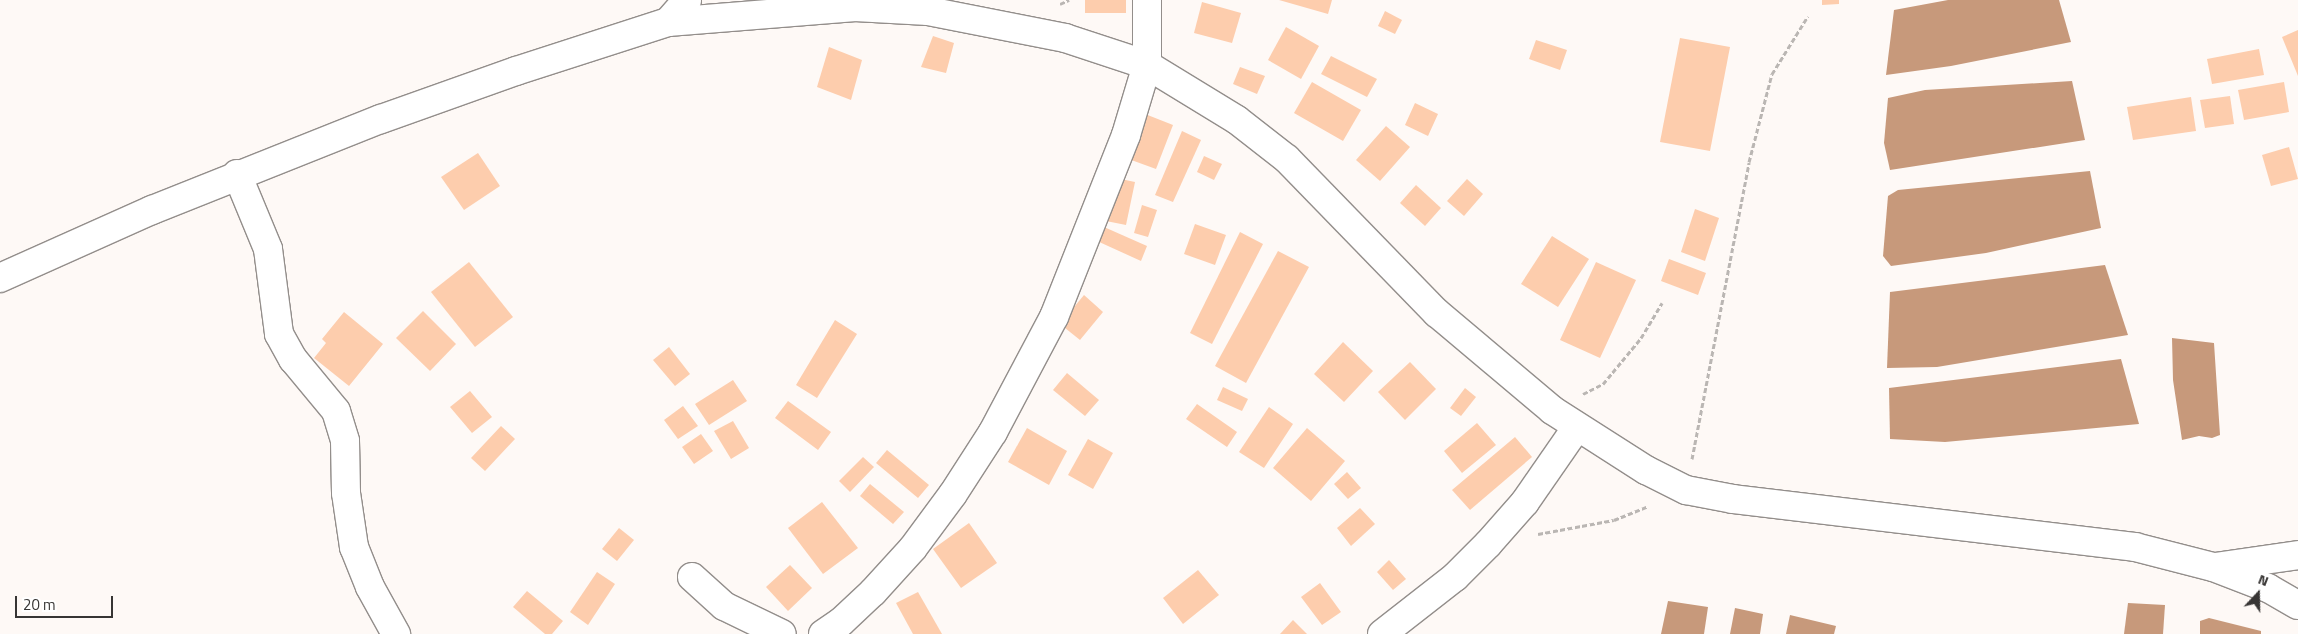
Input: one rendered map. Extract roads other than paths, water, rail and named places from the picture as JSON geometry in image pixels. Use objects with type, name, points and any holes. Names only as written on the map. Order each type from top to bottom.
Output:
[{"type":"street","points":[[668,22],[687,0]]},
{"type":"street","points":[[823,634],[867,598],[913,548],[993,432],[1054,317],[1126,134],[1147,65],[1147,0]]},
{"type":"street","points":[[0,278],[237,174],[516,70],[668,22],[855,7],[928,11],[1065,38],[1147,65],[1229,115],[1287,159],[1437,313],[1552,410],[1646,470],[1686,490],[1733,499],[2135,547],[2214,567],[2268,588],[2298,605]]},
{"type":"street","points":[[237,174],[268,248],[279,334],[293,358],[336,411],[345,440],[346,494],[354,547],[370,587],[396,634]]},
{"type":"street","points":[[1382,634],[1455,577],[1488,544],[1525,502],[1577,427]]},
{"type":"street","points":[[2214,567],[2298,555]]},
{"type":"street","points":[[692,577],[724,606],[782,634]]}]
